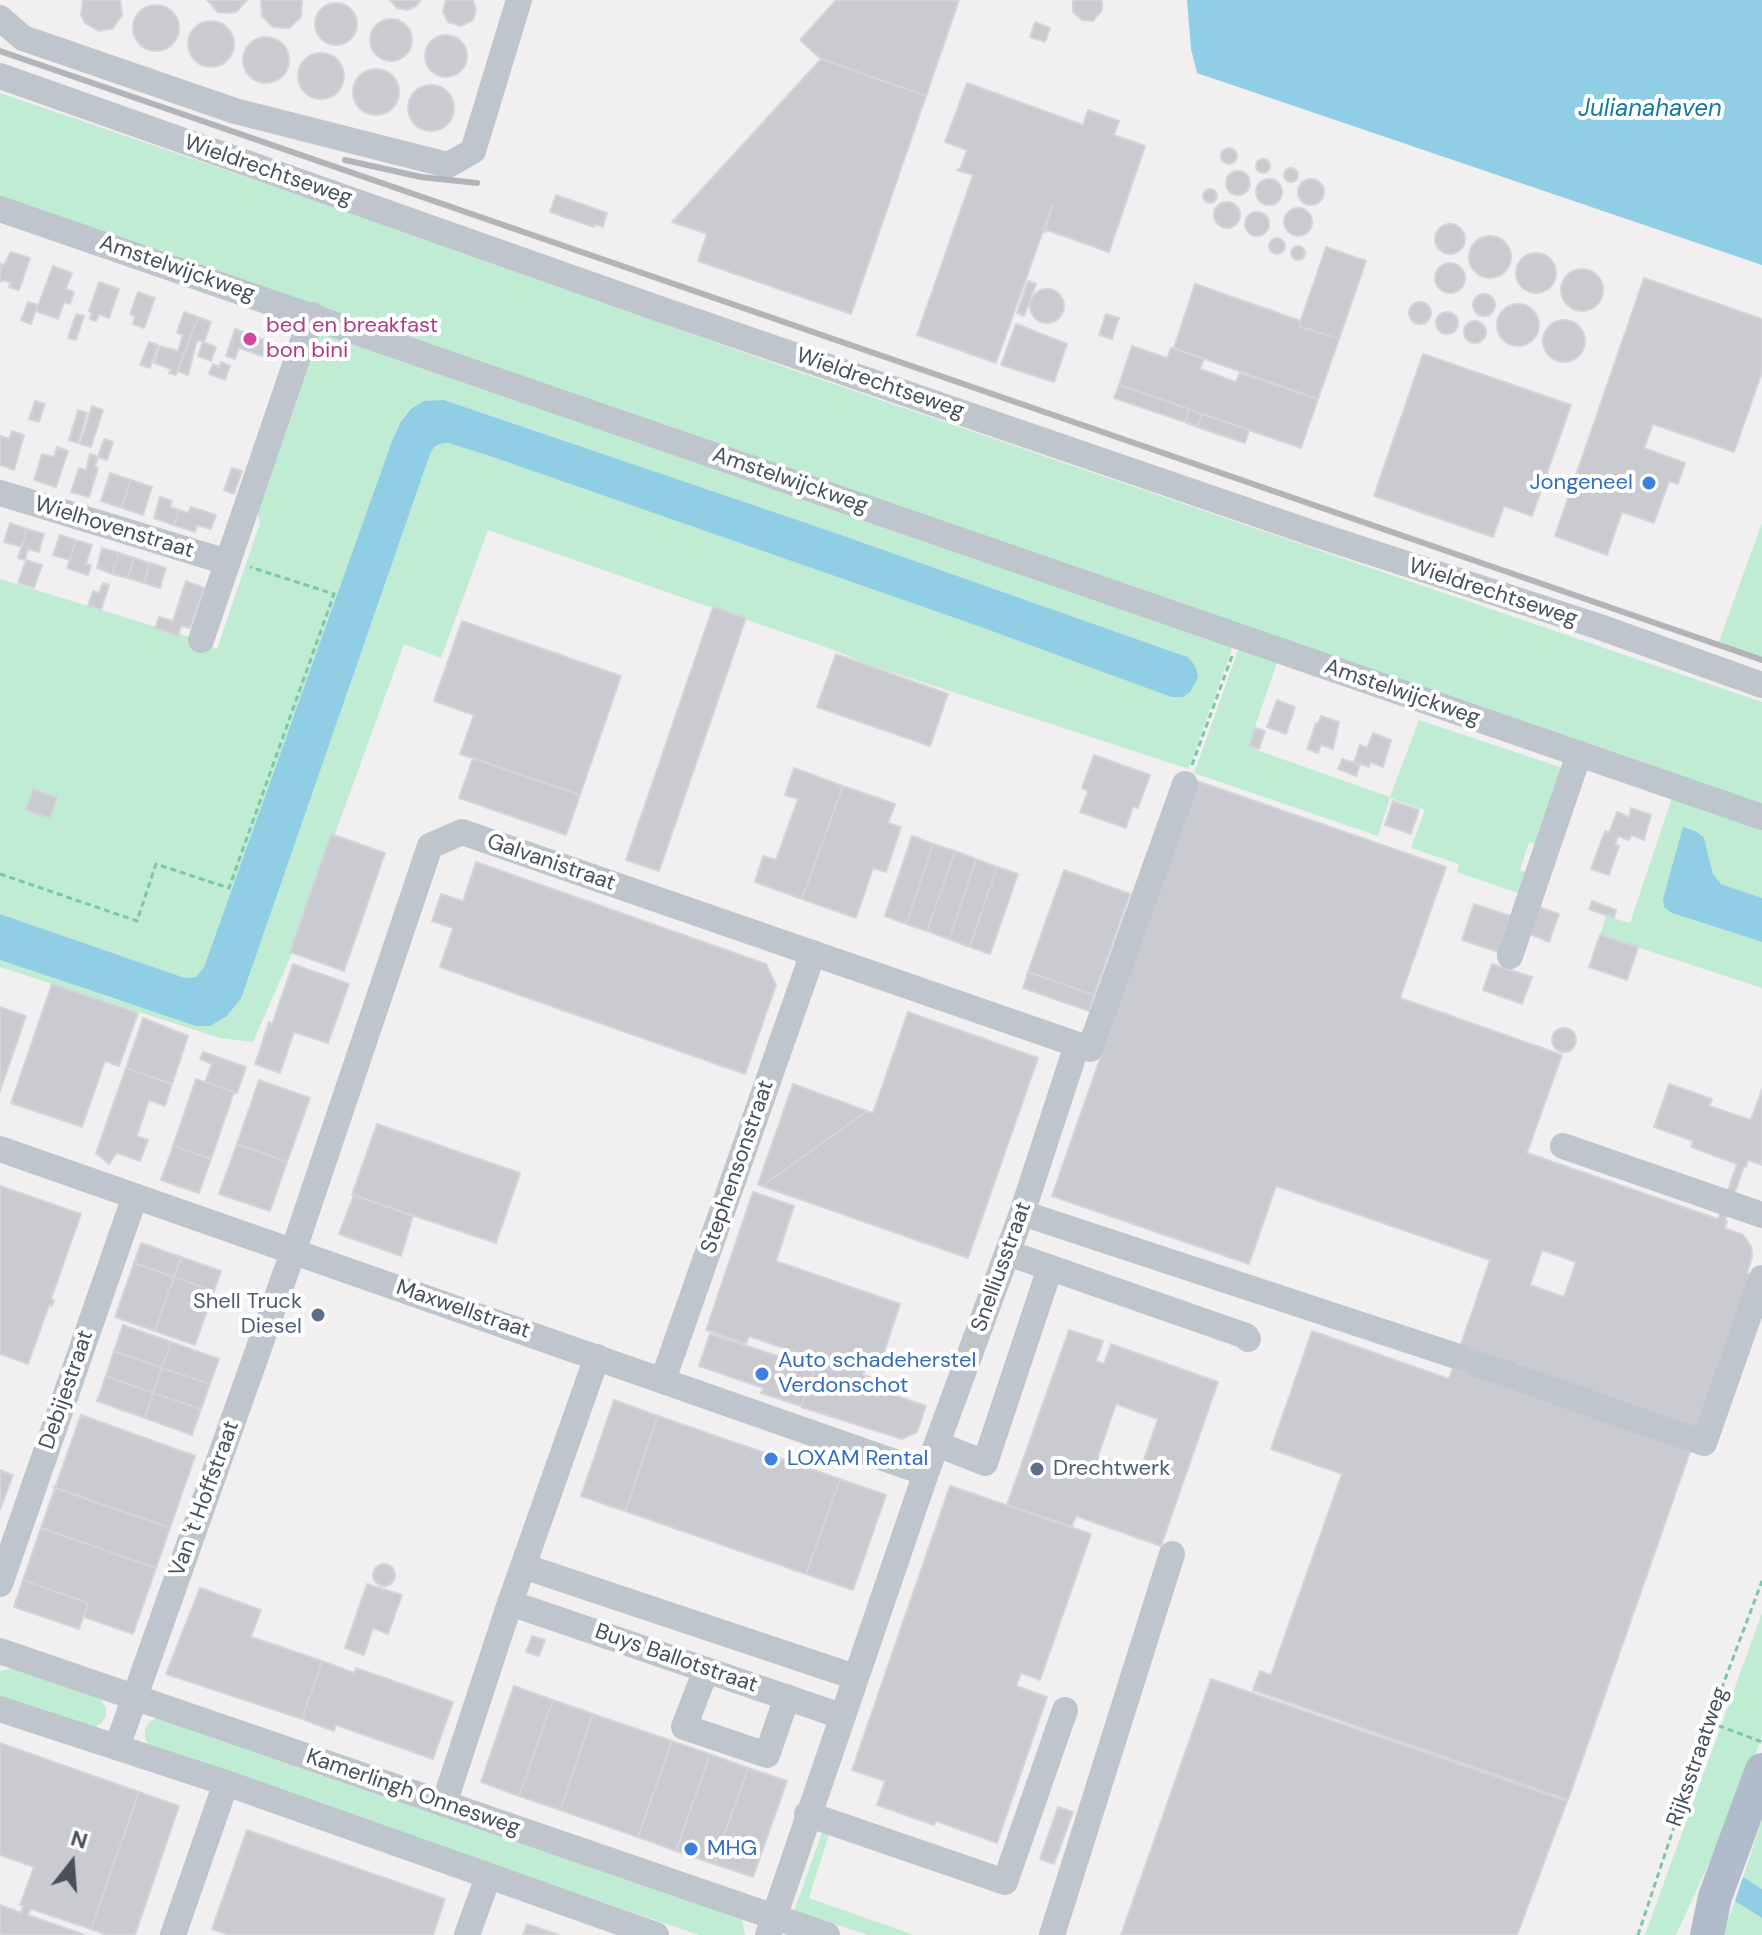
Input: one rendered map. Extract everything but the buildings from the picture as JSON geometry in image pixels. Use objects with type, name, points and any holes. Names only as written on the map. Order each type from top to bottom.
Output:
[{"type":"main road","points":[[1707,1935],[1715,1897],[1762,1770]]},
{"type":"main road","points":[[1691,1935],[1715,1897]]},
{"type":"street","points":[[0,18],[23,38],[235,111],[448,165],[473,151],[519,0]]},
{"type":"street","name":"Wieldrechtseweg","points":[[0,76],[701,323],[1329,539],[1597,626],[1762,685]]},
{"type":"street","name":"Amstelwijckweg","points":[[0,209],[1762,817]]},
{"type":"street","points":[[201,640],[312,315]]},
{"type":"street","name":"Wielhovenstraat","points":[[0,493],[227,562]]},
{"type":"street","points":[[1510,956],[1579,754]]},
{"type":"street","name":"Snelliusstraat","points":[[771,1926],[926,1473],[1022,1213],[1077,1045],[1090,1049],[1185,784]]},
{"type":"street","name":"Galvanistraat","points":[[293,1252],[430,846],[462,832],[1077,1045]]},
{"type":"street","name":"Stephensonstraat","points":[[663,1380],[813,953]]},
{"type":"street","points":[[1563,1146],[1762,1215]]},
{"type":"street","name":"Maxwellstraat","points":[[0,1149],[926,1473]]},
{"type":"street","name":"Debijestraat","points":[[0,1584],[135,1196]]},
{"type":"street","points":[[1022,1213],[1468,1360],[1704,1443],[1762,1278]]},
{"type":"street","name":"Van 't Hoffstraat","points":[[117,1747],[137,1698],[293,1252]]},
{"type":"street","points":[[1008,1253],[1248,1339]]},
{"type":"street","points":[[937,1444],[985,1463],[1050,1268]]},
{"type":"street","points":[[444,1804],[510,1603],[597,1357]]},
{"type":"street","points":[[1052,1935],[1172,1554]]},
{"type":"street","name":"Buys Ballotstraat","points":[[523,1566],[855,1677]]},
{"type":"street","name":"Buys Ballotstraat","points":[[510,1603],[841,1716]]},
{"type":"street","name":"Kamerlingh Onnesweg","points":[[0,1651],[444,1804],[771,1926],[827,1935]]},
{"type":"street","points":[[706,1670],[684,1727],[767,1755],[787,1697]]},
{"type":"street","points":[[0,1709],[226,1783],[656,1935]]},
{"type":"street","points":[[807,1814],[1005,1882],[1065,1710]]},
{"type":"street","points":[[173,1935],[226,1783]]},
{"type":"street","points":[[467,1935],[488,1877]]},
{"type":"path","points":[[0,874],[137,921],[156,864],[229,888],[334,594],[227,562]]},
{"type":"path","points":[[1185,784],[1239,636]]},
{"type":"path","name":"Rijksstraatweg","points":[[1638,1935],[1709,1722],[1762,1581]]},
{"type":"path","points":[[1709,1722],[1762,1742]]},
{"type":"green space","points":[[0,93],[799,372],[1762,702],[1762,809],[0,199]]},
{"type":"green space","points":[[327,329],[1234,643],[1189,769],[870,665],[488,530],[441,658],[404,644],[290,958],[253,1042],[220,1038],[0,967],[0,960],[120,1001],[210,1026],[226,1017],[241,999],[429,457],[434,447],[440,444],[448,443],[487,455],[978,626],[1171,697],[1183,697],[1194,687],[1188,658],[1179,654],[444,400],[411,409],[401,420],[204,967],[196,977],[185,978],[0,914],[0,579],[186,636],[217,649],[260,523],[257,512],[318,334]]},
{"type":"green space","points":[[1762,523],[1762,662],[1718,644]]},
{"type":"green space","points":[[1240,645],[1279,657],[1248,747],[1390,797],[1419,720],[1560,767],[1562,781],[1542,846],[1529,842],[1520,870],[1528,873],[1521,894],[1457,872],[1459,864],[1411,848],[1425,810],[1390,798],[1378,836],[1194,773]]},
{"type":"green space","points":[[1673,795],[1762,827],[1762,898],[1721,884],[1713,875],[1708,853],[1684,827],[1663,899],[1672,913],[1762,942],[1762,988],[1600,935],[1606,916],[1630,923]]},
{"type":"green space","points":[[1762,1613],[1762,1735],[1749,1776],[1676,1935],[1645,1935]]},
{"type":"green space","points":[[13,1668],[99,1697],[106,1708],[106,1716],[102,1723],[93,1728],[0,1696],[0,1671]]},
{"type":"green space","points":[[159,1716],[742,1918],[745,1935],[699,1935],[149,1747],[145,1730],[149,1722]]},
{"type":"green space","points":[[1762,1820],[1762,1889],[1743,1877]]},
{"type":"green space","points":[[823,1830],[829,1834],[809,1898],[914,1935],[868,1935],[794,1911]]},
{"type":"green space","points":[[1735,1901],[1762,1918],[1762,1935],[1722,1935]]},
{"type":"water","name":"Julianahaven","points":[[1187,0],[1762,0],[1762,265],[1197,73],[1191,49]]},
{"type":"water","points":[[444,400],[1188,657],[1198,675],[1196,682],[1183,697],[1171,697],[978,626],[487,455],[448,443],[440,444],[434,447],[429,457],[241,999],[226,1017],[210,1026],[196,1026],[0,960],[0,914],[185,978],[196,977],[204,967],[392,441],[401,421],[411,409],[424,401]]},
{"type":"water","points":[[1683,827],[1704,838],[1713,874],[1721,884],[1762,898],[1762,942],[1672,913],[1664,907],[1663,899]]},
{"type":"water","points":[[1743,1877],[1762,1889],[1762,1918],[1735,1901]]},
{"type":"railway","points":[[0,51],[1762,660]]},
{"type":"railway","points":[[345,160],[421,177],[477,183]]},
{"type":"place","name":"bed en breakfast bon bini","points":[[250,339]]},
{"type":"place","name":"Jongeneel","points":[[1649,483]]},
{"type":"place","name":"Shell Truck Diesel","points":[[318,1315]]},
{"type":"place","name":"Auto schadeherstel Verdonschot","points":[[762,1374]]},
{"type":"place","name":"LOXAM Rental","points":[[771,1459]]},
{"type":"place","name":"Drechtwerk","points":[[1037,1469]]},
{"type":"place","name":"MHG","points":[[691,1849]]}]
